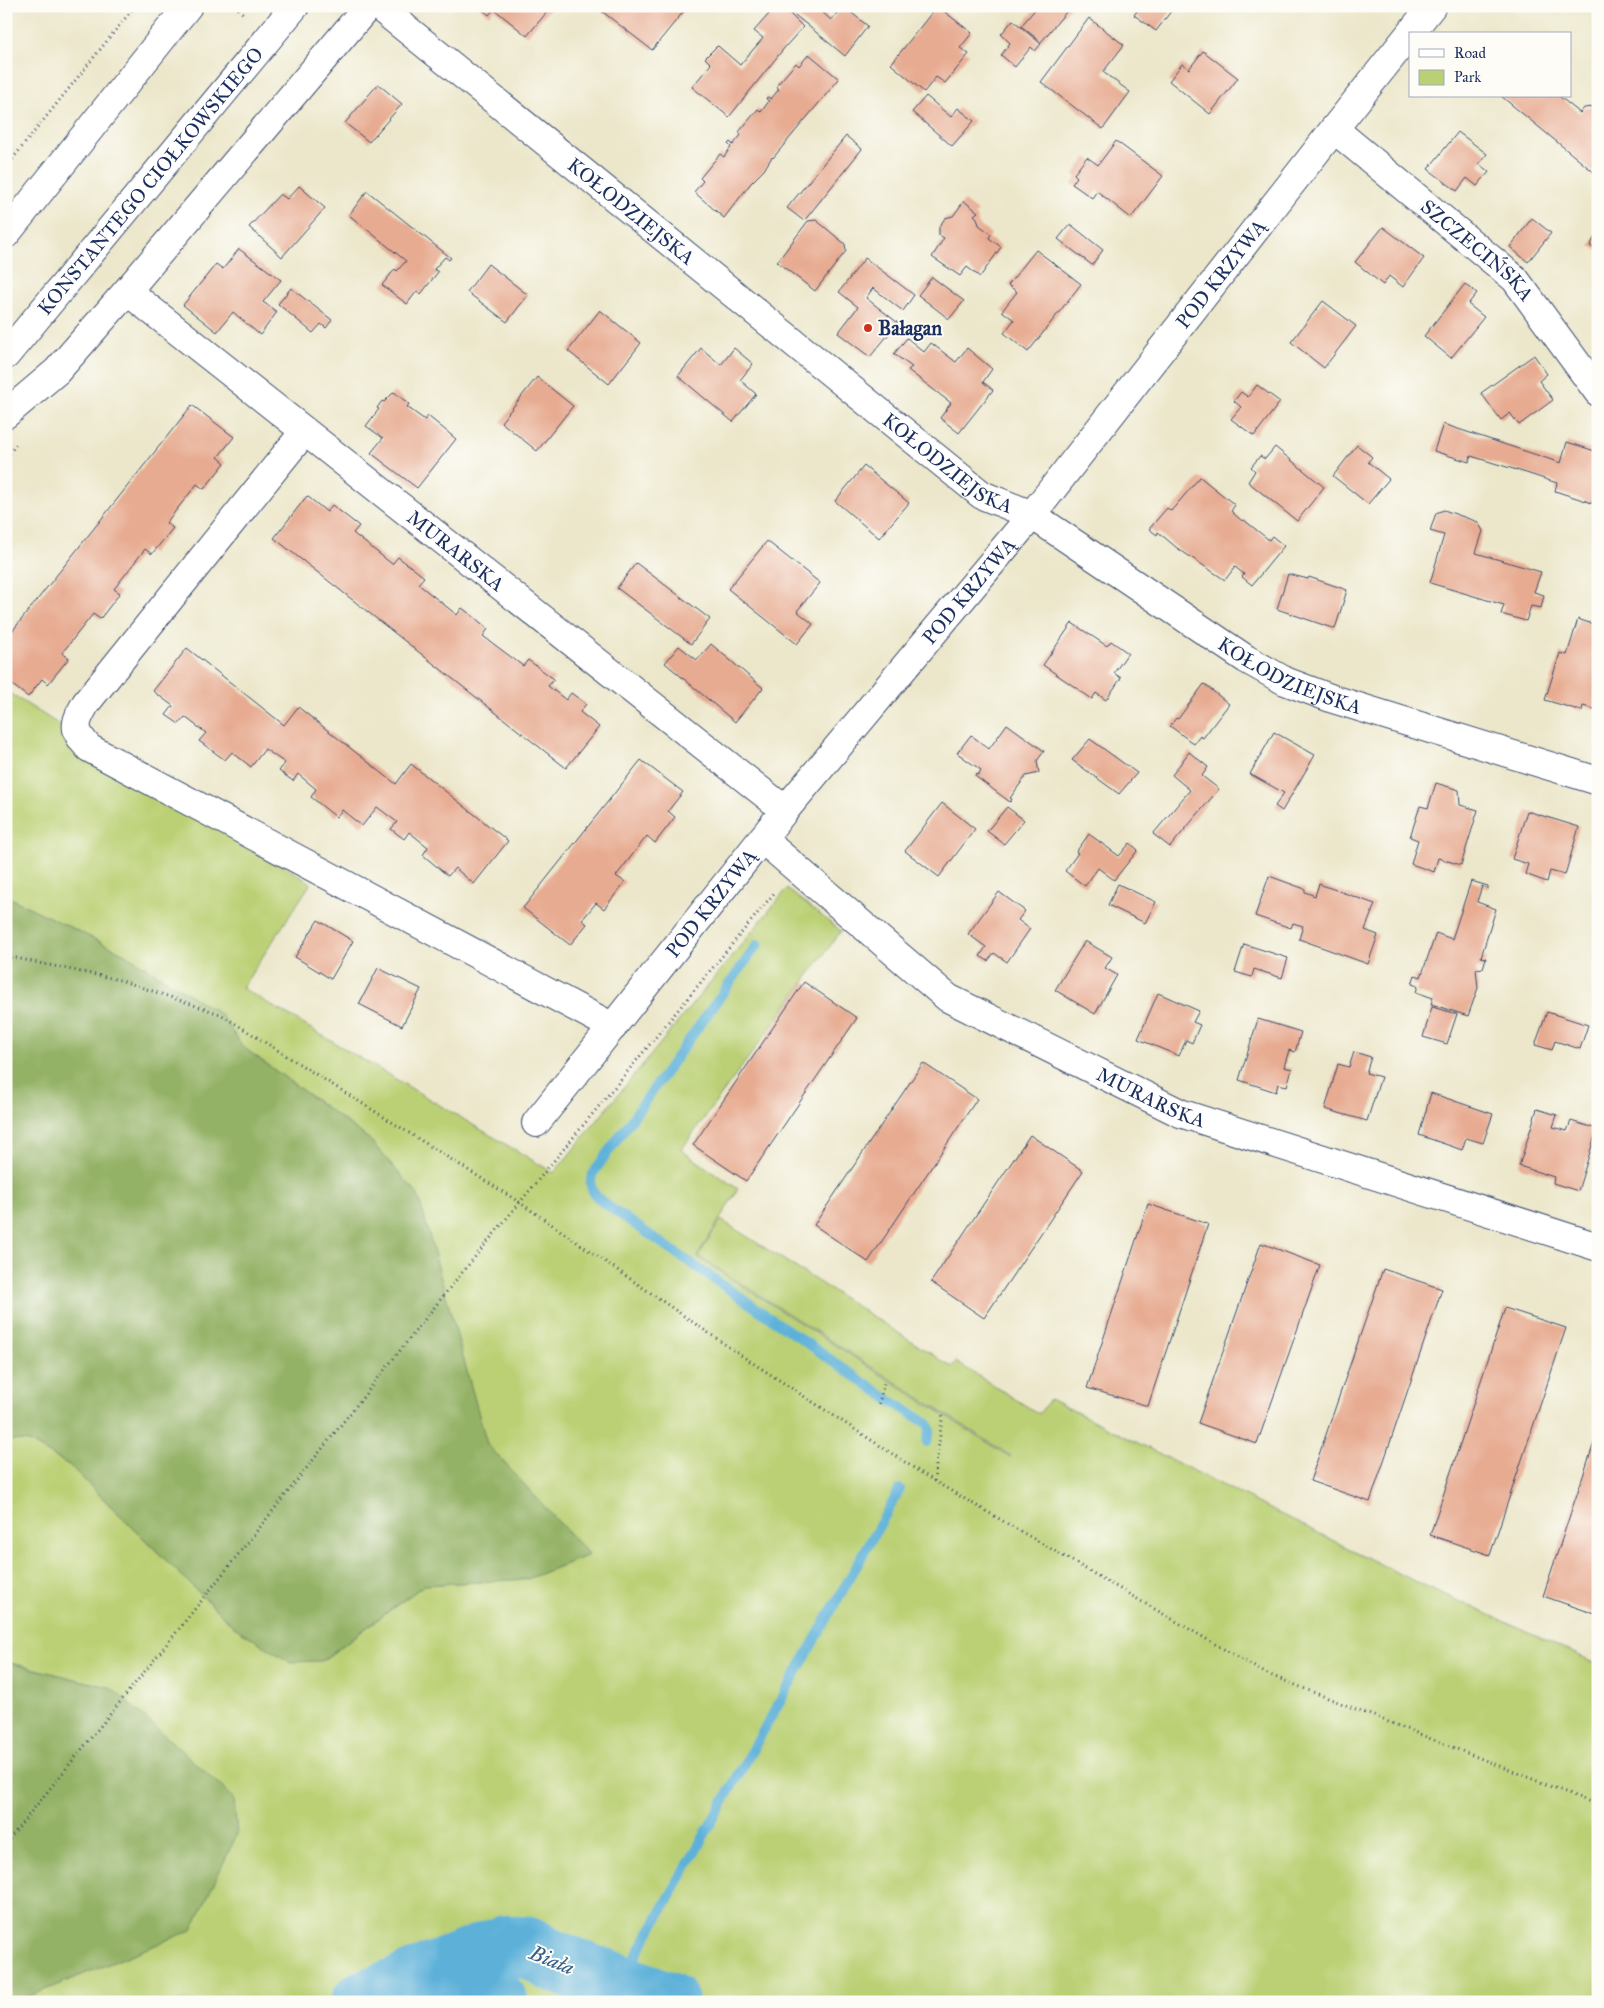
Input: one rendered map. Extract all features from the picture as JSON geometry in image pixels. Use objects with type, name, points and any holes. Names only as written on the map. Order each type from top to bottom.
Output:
[{"type":"street","points":[[6,234],[188,6]]},
{"type":"street","name":"KONSTANTEGO CIOŁKOWSKIEGO","points":[[6,355],[295,6]]},
{"type":"street","points":[[6,414],[57,371],[368,6]]},
{"type":"street","name":"KOŁODZIEJSKA","points":[[378,6],[982,495],[1032,514],[1246,659],[1285,681],[1333,699],[1598,781]]},
{"type":"street","name":"POD KRZYWĄ","points":[[1411,32],[1432,6]]},
{"type":"street","name":"POD KRZYWĄ","points":[[536,1123],[785,810],[1032,514],[1409,35]]},
{"type":"street","name":"SZCZECIŃSKA","points":[[1334,129],[1515,279],[1598,392]]},
{"type":"street","name":"MURARSKA","points":[[127,291],[785,810]]},
{"type":"street","points":[[304,432],[86,702],[76,720],[78,737],[89,748],[613,1027]]},
{"type":"street","name":"MURARSKA","points":[[762,839],[948,998],[1180,1113],[1598,1247]]},
{"type":"path","points":[[6,167],[135,6]]},
{"type":"path","points":[[6,1843],[519,1202],[794,868]]},
{"type":"path","points":[[6,956],[120,980],[220,1014],[519,1202],[736,1352],[934,1481],[1264,1673],[1598,1805]]},
{"type":"path","points":[[879,1404],[884,1382]]},
{"type":"path","points":[[934,1481],[943,1412]]},
{"type":"green space","points":[[6,691],[311,883],[242,988],[554,1173],[787,889],[841,931],[681,1150],[738,1189],[697,1257],[1010,1457],[698,1256],[721,1220],[952,1367],[956,1362],[1039,1414],[1050,1399],[1410,1579],[1598,1664],[1598,2002],[15,2002],[192,1930],[112,1688],[6,1662],[6,1439],[29,1442],[69,1465],[234,1627],[322,1661],[424,1585],[527,1579],[589,1555],[487,1445],[418,1195],[369,1139],[243,1047],[220,1014],[125,954],[6,896]]},
{"type":"green space","points":[[6,896],[125,954],[220,1014],[243,1047],[369,1139],[418,1195],[487,1444],[589,1555],[527,1579],[424,1585],[321,1661],[290,1662],[234,1627],[69,1465],[29,1442],[6,1439]]},
{"type":"green space","points":[[6,1662],[112,1688],[234,1798],[237,1834],[192,1930],[15,2002],[6,2002]]},
{"type":"building","points":[[478,6],[552,6],[527,36],[494,9],[489,15]]},
{"type":"building","points":[[595,6],[667,6],[670,8],[671,6],[688,6],[652,50]]},
{"type":"building","points":[[776,6],[782,6],[803,27],[729,117],[692,87],[711,64],[705,58],[718,46],[740,65],[763,38],[754,31]]},
{"type":"building","points":[[784,6],[823,6],[820,10],[831,20],[843,6],[868,26],[845,56]]},
{"type":"building","points":[[937,6],[972,33],[960,48],[969,54],[945,83],[936,77],[924,92],[891,64]]},
{"type":"building","points":[[1038,6],[1071,6],[1041,42],[1021,26]]},
{"type":"building","points":[[1141,6],[1175,6],[1156,31],[1134,15]]},
{"type":"building","points":[[1089,18],[1124,45],[1103,72],[1130,92],[1103,129],[1041,82]]},
{"type":"building","points":[[1013,20],[1041,44],[1035,51],[1031,47],[1015,67],[1001,55],[1010,43],[1001,34]]},
{"type":"building","points":[[1203,51],[1238,78],[1210,114],[1169,81],[1182,64],[1189,69]]},
{"type":"building","points":[[809,54],[839,79],[772,157],[764,170],[751,183],[724,218],[694,192],[703,181],[700,178],[720,154],[724,157],[731,147],[728,144],[730,142],[733,145],[741,135],[739,132],[758,109],[761,112],[769,101],[766,99],[767,97],[771,99],[779,89],[776,86],[796,63],[799,66]]},
{"type":"building","points":[[378,84],[402,104],[369,142],[345,123]]},
{"type":"building","points":[[926,96],[951,117],[958,108],[974,121],[952,146],[912,112]]},
{"type":"building","points":[[1503,98],[1561,98],[1580,113],[1584,108],[1593,107],[1598,111],[1596,174]]},
{"type":"building","points":[[1458,132],[1487,154],[1479,164],[1489,172],[1477,186],[1467,178],[1457,191],[1428,169]]},
{"type":"building","points":[[846,136],[862,149],[804,221],[787,208]]},
{"type":"building","points":[[1116,141],[1163,176],[1131,218],[1097,191],[1092,198],[1072,184],[1077,177],[1074,174],[1087,157],[1098,165]]},
{"type":"building","points":[[299,186],[325,208],[282,257],[249,227],[280,194],[287,199]]},
{"type":"building","points":[[367,191],[451,258],[449,260],[445,257],[434,269],[438,272],[421,294],[417,291],[407,304],[382,285],[395,269],[397,271],[406,261],[349,215]]},
{"type":"building","points":[[964,201],[978,212],[974,215],[979,225],[991,234],[989,238],[1001,247],[980,277],[967,267],[960,276],[932,257],[944,238],[939,235],[939,227],[945,218],[953,216]]},
{"type":"building","points":[[1532,218],[1551,233],[1528,262],[1510,247]]},
{"type":"building","points":[[816,220],[845,244],[846,251],[815,291],[777,262],[808,221]]},
{"type":"building","points":[[1070,224],[1103,250],[1092,265],[1058,239]]},
{"type":"building","points":[[1383,227],[1424,258],[1403,287],[1389,276],[1383,285],[1355,262]]},
{"type":"building","points":[[1598,231],[1598,250],[1590,246]]},
{"type":"building","points":[[239,249],[281,280],[263,302],[277,312],[260,335],[233,312],[217,332],[183,305],[216,264],[223,269]]},
{"type":"building","points":[[1036,250],[1081,284],[1028,352],[1004,333],[1014,320],[1002,311],[1017,292],[1008,285]]},
{"type":"building","points":[[865,258],[914,295],[903,311],[873,288],[866,298],[898,323],[870,357],[838,333],[858,307],[839,292]]},
{"type":"building","points":[[488,264],[528,295],[507,322],[467,292]]},
{"type":"building","points":[[932,277],[964,301],[949,319],[918,295]]},
{"type":"building","points":[[1465,284],[1477,293],[1468,304],[1484,317],[1451,358],[1424,336]]},
{"type":"building","points":[[291,288],[332,320],[326,328],[321,324],[313,333],[278,304]]},
{"type":"building","points":[[1323,301],[1356,326],[1324,368],[1291,342]]},
{"type":"building","points":[[600,310],[641,343],[609,384],[568,351]]},
{"type":"building","points":[[907,338],[924,352],[931,343],[956,362],[967,348],[992,369],[983,382],[993,390],[959,433],[940,418],[951,403],[908,370],[912,367],[894,354]]},
{"type":"building","points":[[701,348],[721,365],[734,348],[753,364],[740,380],[756,394],[733,422],[678,376]]},
{"type":"building","points":[[1534,355],[1547,374],[1539,381],[1553,400],[1519,425],[1510,413],[1501,420],[1481,393]]},
{"type":"building","points":[[537,377],[573,406],[537,451],[501,422]]},
{"type":"building","points":[[1257,385],[1280,402],[1254,436],[1231,419],[1241,407],[1234,401],[1241,392],[1248,397]]},
{"type":"building","points":[[394,392],[409,404],[407,407],[425,420],[428,416],[456,439],[417,488],[371,453],[383,438],[366,426],[379,409],[377,408],[382,401],[384,402]]},
{"type":"building","points":[[192,405],[234,437],[218,457],[225,463],[204,489],[197,484],[166,523],[173,528],[152,554],[145,549],[114,589],[120,593],[100,619],[93,614],[62,653],[69,658],[48,684],[42,679],[28,697],[6,680],[6,639]]},
{"type":"building","points":[[1443,424],[1561,463],[1567,442],[1598,452],[1598,484],[1592,503],[1555,491],[1557,483],[1471,456],[1469,462],[1434,451]]},
{"type":"building","points":[[1357,445],[1372,457],[1368,462],[1389,479],[1368,504],[1333,476]]},
{"type":"building","points":[[1275,447],[1324,487],[1297,521],[1248,482],[1255,471],[1251,467],[1260,456],[1265,459]]},
{"type":"building","points":[[864,466],[909,503],[879,538],[835,501]]},
{"type":"building","points":[[1200,477],[1235,505],[1231,511],[1242,521],[1244,520],[1269,540],[1272,536],[1284,546],[1252,585],[1242,577],[1244,574],[1235,567],[1225,580],[1177,548],[1158,532],[1157,535],[1149,529],[1167,508],[1171,511]]},
{"type":"building","points":[[307,496],[327,512],[332,505],[359,526],[353,533],[392,564],[398,557],[424,577],[418,584],[457,615],[462,608],[474,617],[488,629],[483,636],[523,666],[528,660],[554,679],[548,686],[566,700],[571,693],[586,704],[580,712],[599,727],[566,768],[274,538]]},
{"type":"building","points":[[1444,510],[1478,522],[1483,531],[1476,553],[1541,572],[1534,592],[1544,595],[1541,608],[1531,606],[1526,621],[1501,614],[1504,605],[1430,583],[1444,535],[1430,531],[1436,513]]},
{"type":"building","points":[[767,541],[820,583],[797,611],[813,624],[797,644],[728,589]]},
{"type":"building","points":[[636,563],[710,619],[691,644],[617,588]]},
{"type":"building","points":[[1288,574],[1308,579],[1309,577],[1347,590],[1335,629],[1277,609]]},
{"type":"building","points":[[1578,619],[1598,626],[1598,710],[1583,706],[1582,711],[1545,700],[1560,653],[1567,655]]},
{"type":"building","points":[[1072,623],[1107,646],[1111,641],[1128,653],[1114,673],[1121,678],[1106,700],[1096,693],[1092,699],[1043,665]]},
{"type":"building","points":[[711,644],[763,688],[735,722],[665,663],[679,646],[697,660]]},
{"type":"building","points":[[187,648],[284,725],[298,707],[396,784],[411,764],[508,841],[474,884],[455,868],[448,876],[423,855],[428,847],[409,832],[404,839],[391,829],[397,822],[377,807],[362,826],[342,810],[336,817],[311,797],[316,789],[298,774],[293,781],[279,771],[285,763],[265,749],[251,767],[232,752],[225,760],[199,741],[206,733],[185,717],[179,724],[166,715],[173,706],[153,691]]},
{"type":"building","points":[[1204,684],[1229,704],[1203,738],[1200,736],[1194,744],[1170,726],[1176,718],[1178,719]]},
{"type":"building","points":[[1007,724],[1044,751],[1037,761],[1039,773],[1026,776],[1010,798],[1012,799],[1010,802],[975,776],[981,770],[957,753],[971,735],[989,749]]},
{"type":"building","points":[[1274,732],[1315,755],[1282,811],[1275,806],[1284,793],[1250,774]]},
{"type":"building","points":[[1090,739],[1137,773],[1119,794],[1072,760]]},
{"type":"building","points":[[1189,752],[1208,767],[1202,776],[1219,789],[1170,847],[1153,834],[1190,790],[1172,775]]},
{"type":"building","points":[[641,760],[683,792],[668,811],[675,817],[655,843],[647,836],[616,876],[625,882],[604,909],[596,903],[582,920],[587,924],[570,945],[523,908]]},
{"type":"building","points":[[1436,783],[1459,790],[1460,805],[1478,810],[1461,865],[1438,858],[1434,872],[1411,864],[1418,840],[1410,837],[1420,806],[1428,808]]},
{"type":"building","points":[[942,803],[975,829],[939,877],[905,851]]},
{"type":"building","points":[[1007,807],[1024,820],[1004,844],[987,831]]},
{"type":"building","points":[[1527,811],[1579,827],[1565,875],[1550,871],[1547,882],[1525,874],[1528,864],[1512,859]]},
{"type":"building","points":[[1089,834],[1119,856],[1130,843],[1138,850],[1114,880],[1098,868],[1085,886],[1065,871]]},
{"type":"building","points":[[1269,876],[1305,889],[1305,892],[1315,896],[1319,884],[1375,904],[1365,930],[1378,935],[1368,964],[1299,939],[1303,926],[1293,923],[1291,928],[1255,916]]},
{"type":"building","points":[[1471,881],[1488,886],[1488,889],[1482,886],[1477,902],[1496,909],[1481,957],[1486,958],[1483,968],[1476,969],[1478,988],[1468,1016],[1431,1004],[1433,998],[1416,992],[1418,986],[1412,984],[1415,975],[1421,977],[1436,933],[1452,939]]},
{"type":"building","points":[[1118,884],[1156,902],[1145,923],[1108,905]]},
{"type":"building","points":[[999,892],[1025,911],[1018,920],[1030,929],[1007,962],[994,953],[988,961],[980,956],[986,947],[968,934]]},
{"type":"building","points":[[318,920],[353,941],[331,979],[295,957]]},
{"type":"building","points":[[1085,941],[1112,957],[1105,968],[1117,975],[1095,1014],[1055,990]]},
{"type":"building","points":[[1244,944],[1288,958],[1282,978],[1254,969],[1252,977],[1235,972]]},
{"type":"building","points":[[378,968],[421,989],[402,1026],[359,1004]]},
{"type":"building","points":[[804,982],[857,1018],[746,1181],[693,1145]]},
{"type":"building","points":[[1158,993],[1199,1011],[1193,1022],[1200,1025],[1192,1043],[1186,1040],[1179,1056],[1138,1039]]},
{"type":"building","points":[[1432,1007],[1457,1014],[1447,1044],[1423,1037]]},
{"type":"building","points":[[1547,1012],[1588,1025],[1580,1049],[1555,1041],[1552,1050],[1535,1045]]},
{"type":"building","points":[[1258,1019],[1301,1032],[1295,1052],[1289,1050],[1284,1067],[1292,1069],[1287,1086],[1278,1084],[1276,1092],[1239,1080]]},
{"type":"building","points":[[1354,1052],[1371,1057],[1366,1073],[1381,1077],[1367,1121],[1325,1109],[1338,1064],[1349,1067]]},
{"type":"building","points":[[923,1063],[977,1099],[868,1262],[814,1225]]},
{"type":"building","points":[[1431,1093],[1493,1114],[1483,1143],[1466,1138],[1462,1150],[1419,1135]]},
{"type":"building","points":[[1537,1109],[1557,1115],[1553,1127],[1567,1131],[1571,1121],[1597,1129],[1578,1191],[1553,1183],[1554,1177],[1519,1166]]},
{"type":"building","points":[[1030,1135],[1083,1171],[984,1318],[931,1282]]},
{"type":"building","points":[[1148,1204],[1208,1224],[1148,1406],[1087,1388]]},
{"type":"building","points":[[1261,1243],[1320,1265],[1257,1444],[1198,1423]]},
{"type":"building","points":[[1383,1269],[1442,1289],[1370,1502],[1310,1481]]},
{"type":"building","points":[[1505,1308],[1566,1328],[1490,1555],[1430,1535]]},
{"type":"building","points":[[1598,1434],[1598,1615],[1543,1596]]},
{"type":"waterway","points":[[758,944],[593,1173],[591,1179],[593,1192],[608,1206],[888,1399],[928,1424],[930,1430],[927,1442]]},
{"type":"waterway","points":[[619,1986],[900,1489]]},
{"type":"waterway","name":"Biała","points":[[362,2002],[506,1946],[530,1948],[553,1961],[668,2002]]},
{"type":"waterway","name":"Biała","points":[[436,1972],[497,2002]]},
{"type":"place","name":"Bałagan","points":[[868,328]]}]
